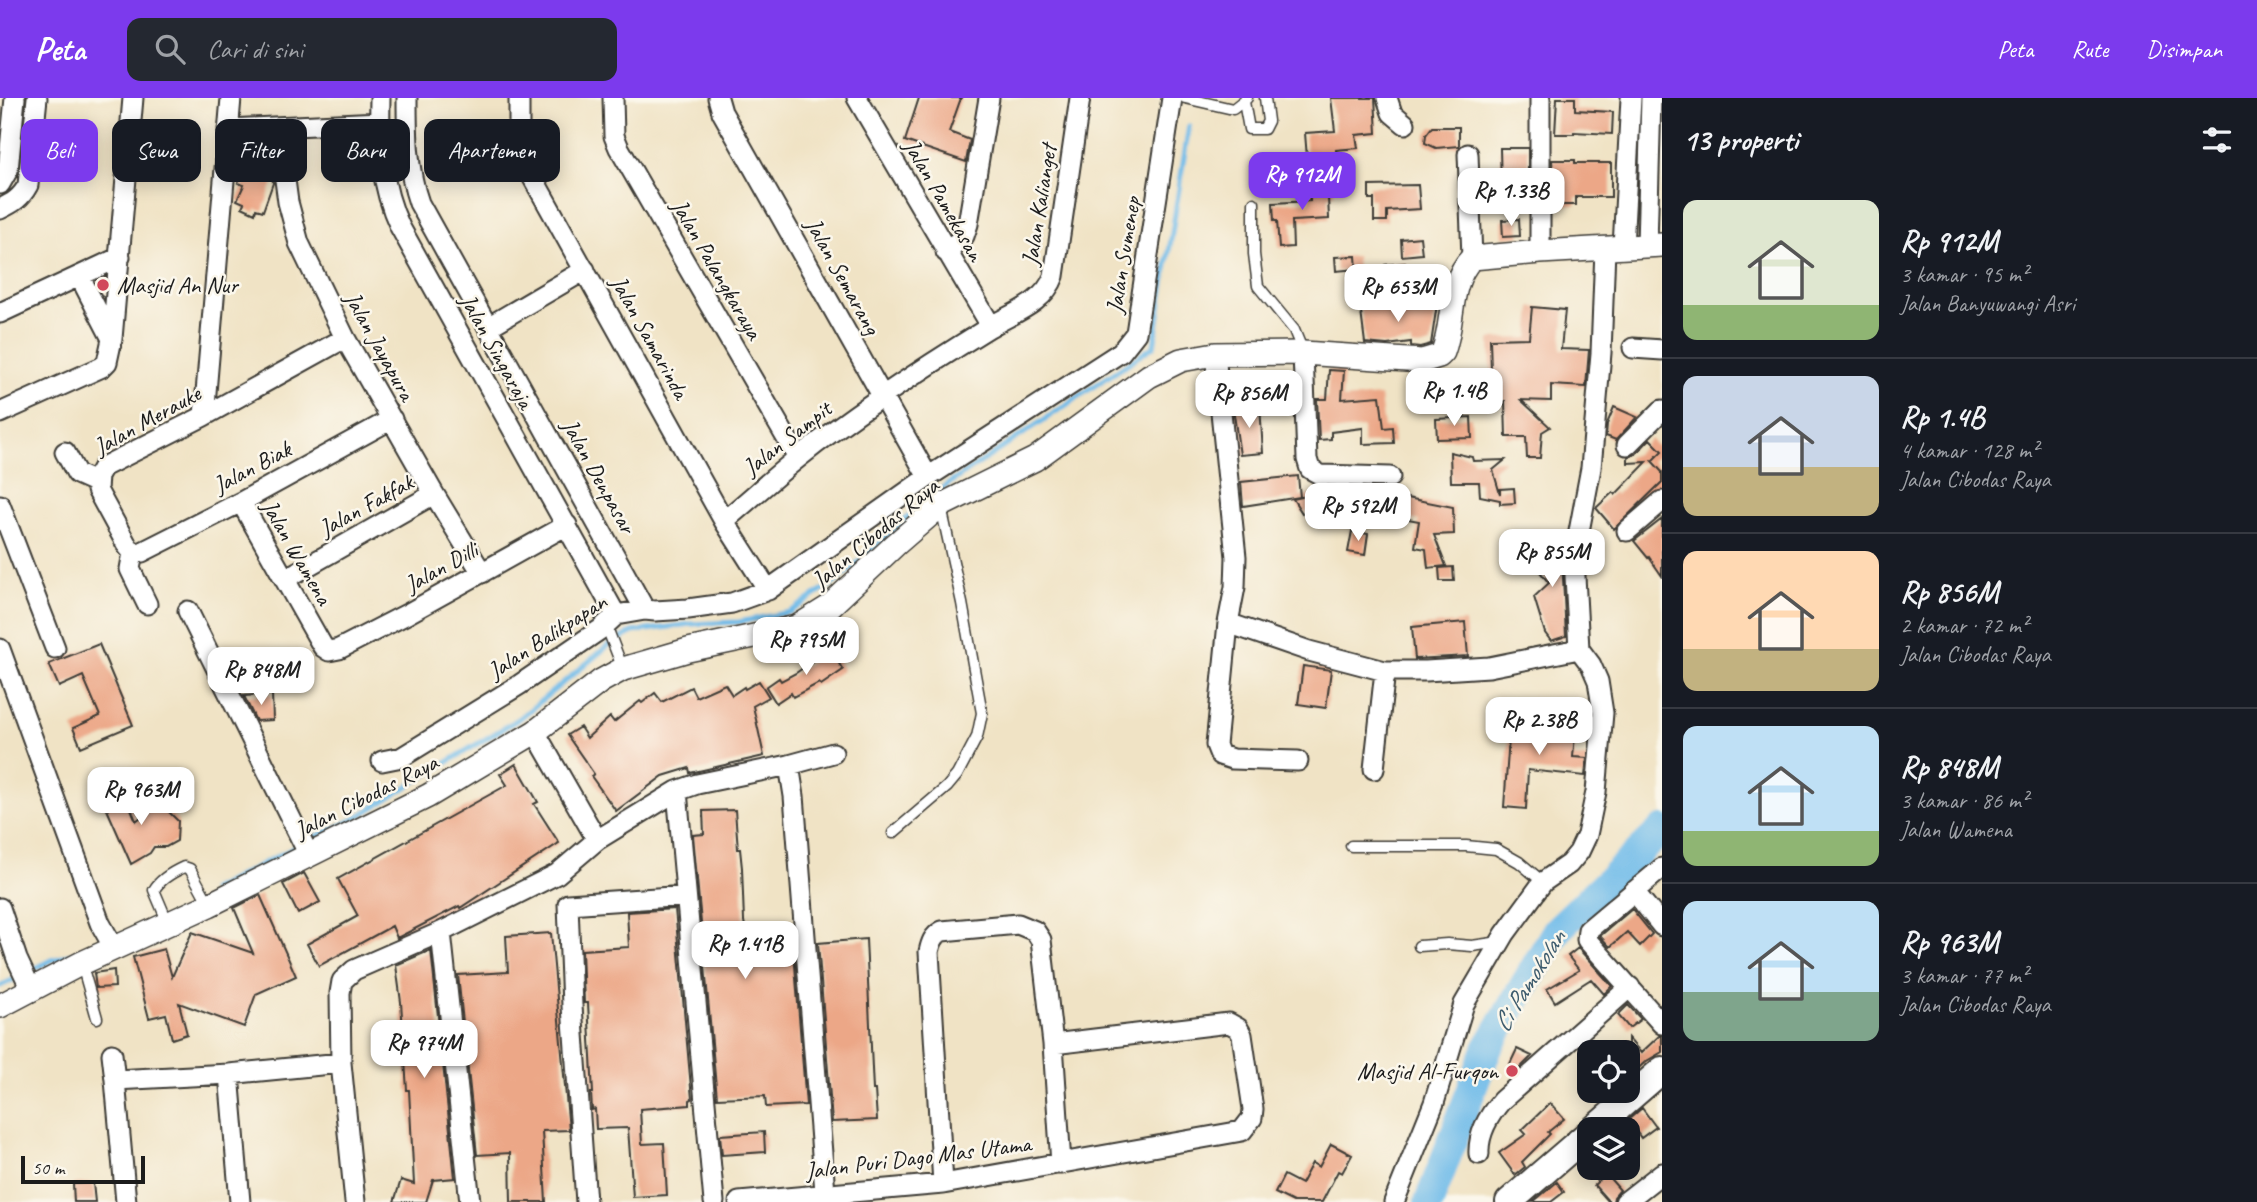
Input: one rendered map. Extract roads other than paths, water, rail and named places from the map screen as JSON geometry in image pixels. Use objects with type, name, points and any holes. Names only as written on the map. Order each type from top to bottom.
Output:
[{"type":"main road","points":[[1608,1117],[1662,1070]]},
{"type":"main road","points":[[1509,1202],[1577,1143]]},
{"type":"street","points":[[0,184],[8,170],[15,98]]},
{"type":"street","points":[[0,209],[14,202],[28,185],[37,98]]},
{"type":"street","points":[[0,413],[102,367],[107,362],[112,339],[133,98]]},
{"type":"street","points":[[229,119],[231,98]]},
{"type":"street","name":"Jalan Singaraja","points":[[380,98],[380,119]]},
{"type":"street","name":"Jalan Denpasar","points":[[407,98],[409,161],[415,194],[645,610]]},
{"type":"street","name":"Jalan Samarinda","points":[[519,98],[519,138],[524,162],[724,521],[768,590]]},
{"type":"street","name":"Jalan Palangkaraya","points":[[613,98],[614,136],[619,148],[798,458]]},
{"type":"street","name":"Jalan Semarang","points":[[718,98],[722,112],[928,477]]},
{"type":"street","name":"Jalan Pamekasan","points":[[857,98],[991,326]]},
{"type":"street","points":[[946,252],[964,236],[968,224],[989,98]]},
{"type":"street","name":"Jalan Kalianget","points":[[883,396],[991,326],[1042,297],[1050,288],[1055,276],[1080,98]]},
{"type":"street","name":"Jalan Sumenep","points":[[928,477],[1122,352],[1133,340],[1172,98]]},
{"type":"street","points":[[1387,98],[1392,113],[1405,124]]},
{"type":"street","points":[[1539,252],[1540,98]]},
{"type":"street","points":[[1394,1202],[1434,1102],[1465,1004],[1501,942],[1544,882],[1569,864],[1579,852],[1587,835],[1596,792],[1603,713],[1602,696],[1591,665],[1579,649],[1574,558],[1591,468],[1601,353],[1631,98]]},
{"type":"street","points":[[1468,154],[1472,258],[1655,245],[1656,144],[1651,98]]},
{"type":"street","points":[[204,416],[224,182]]},
{"type":"street","name":"Jalan Jayapura","points":[[285,182],[299,243],[345,338],[482,573]]},
{"type":"street","name":"Jalan Singaraja","points":[[383,182],[395,216],[566,525],[611,625]]},
{"type":"street","points":[[0,313],[120,257]]},
{"type":"street","name":"Jalan Cibodas Raya","points":[[0,1006],[28,983],[82,962],[110,941],[168,923],[209,905],[305,847],[428,796],[535,732],[601,681],[619,659],[688,650],[797,627],[829,607],[940,506],[1035,459],[1149,376],[1181,360],[1215,354],[1303,354],[1406,361],[1422,361],[1439,356],[1445,347],[1455,289],[1463,270],[1472,258]]},
{"type":"street","points":[[488,327],[585,270]]},
{"type":"street","points":[[80,277],[112,339]]},
{"type":"street","name":"Jalan Merauke","points":[[147,604],[130,569],[133,553],[97,490],[103,467],[204,416],[345,338]]},
{"type":"street","points":[[1633,348],[1662,350]]},
{"type":"street","points":[[1215,354],[1236,557],[1217,751],[1225,758],[1231,759],[1298,761]]},
{"type":"street","points":[[1303,354],[1307,459],[1310,469],[1321,475],[1390,477]]},
{"type":"street","name":"Jalan Sampit","points":[[724,521],[798,458],[883,396]]},
{"type":"street","points":[[1626,445],[1662,410]]},
{"type":"street","name":"Jalan Biak","points":[[133,553],[142,552],[241,502],[392,419]]},
{"type":"street","points":[[65,452],[77,474],[97,483]]},
{"type":"street","name":"Jalan Balikpapan","points":[[382,761],[402,757],[611,625],[645,610],[688,609],[732,603],[768,590],[928,477]]},
{"type":"street","name":"Jalan Fakfak","points":[[285,579],[434,494]]},
{"type":"street","points":[[1627,531],[1662,501]]},
{"type":"street","name":"Jalan Wamena","points":[[241,502],[323,647],[327,651],[339,649]]},
{"type":"street","points":[[2,516],[55,648]]},
{"type":"street","name":"Jalan Dilli","points":[[339,649],[566,525]]},
{"type":"street","points":[[188,611],[305,847]]},
{"type":"street","points":[[1228,624],[1308,651],[1385,671],[1489,667],[1579,649]]},
{"type":"street","points":[[0,649],[100,923],[110,941]]},
{"type":"street","points":[[1374,769],[1385,671]]},
{"type":"street","points":[[535,732],[597,840]]},
{"type":"street","points":[[355,1202],[341,1063],[340,993],[346,975],[441,932],[557,874],[597,840],[677,791],[833,753]]},
{"type":"street","points":[[789,765],[795,809],[825,1192]]},
{"type":"street","points":[[677,791],[714,1202]]},
{"type":"street","points":[[1662,869],[1588,930],[1587,940],[1662,1024]]},
{"type":"street","points":[[557,874],[568,904],[572,1006],[586,1202]]},
{"type":"street","points":[[1634,891],[1662,926]]},
{"type":"street","points":[[568,904],[686,895]]},
{"type":"street","points":[[0,908],[28,983]]},
{"type":"street","points":[[943,1184],[929,953],[936,934],[942,931],[1018,924],[1035,931],[1041,940],[1053,1044],[1061,1164]]},
{"type":"street","points":[[441,932],[470,1202]]},
{"type":"street","points":[[1479,1154],[1488,1118],[1502,1100],[1630,987]]},
{"type":"street","name":"Jalan Puri Dago Mas Utama","points":[[739,1202],[825,1192],[943,1184],[1242,1130],[1252,1118],[1254,1109],[1242,1035],[1238,1028],[1229,1023],[1053,1044]]},
{"type":"street","points":[[112,1054],[126,1202]]},
{"type":"street","points":[[115,1080],[229,1074],[341,1063]]},
{"type":"street","points":[[229,1074],[240,1202]]},
{"type":"street","points":[[1625,1202],[1662,1173]]},
{"type":"lane","points":[[1185,98],[1233,109],[1246,100],[1249,129],[1264,129],[1268,121],[1265,98]]},
{"type":"lane","points":[[1254,203],[1254,254],[1258,286],[1294,330],[1303,354]]},
{"type":"lane","points":[[893,833],[947,787],[957,775],[977,737],[982,713],[962,603],[940,506]]},
{"type":"lane","points":[[611,625],[619,659]]},
{"type":"lane","points":[[1351,846],[1466,846],[1496,849],[1519,862],[1544,882]]},
{"type":"lane","points":[[168,923],[154,890],[173,872],[184,867],[190,869],[209,905]]},
{"type":"lane","points":[[1419,946],[1472,946],[1501,942]]},
{"type":"lane","points":[[82,962],[97,1018]]},
{"type":"waterway","points":[[308,840],[354,819],[520,718],[609,645],[633,632],[691,624],[739,622],[790,612],[837,581],[932,495],[1154,346],[1189,126]]},
{"type":"waterway","name":"Ci Pamokolan","points":[[1429,1202],[1487,1049],[1557,930],[1662,830]]},
{"type":"waterway","points":[[212,890],[299,845]]},
{"type":"waterway","points":[[28,972],[52,960],[81,952]]},
{"type":"waterway","points":[[0,986],[19,977]]},
{"type":"place","name":"Masjid An Nur","points":[[103,285]]},
{"type":"place","name":"Masjid Al-Furqon","points":[[1512,1071]]}]
